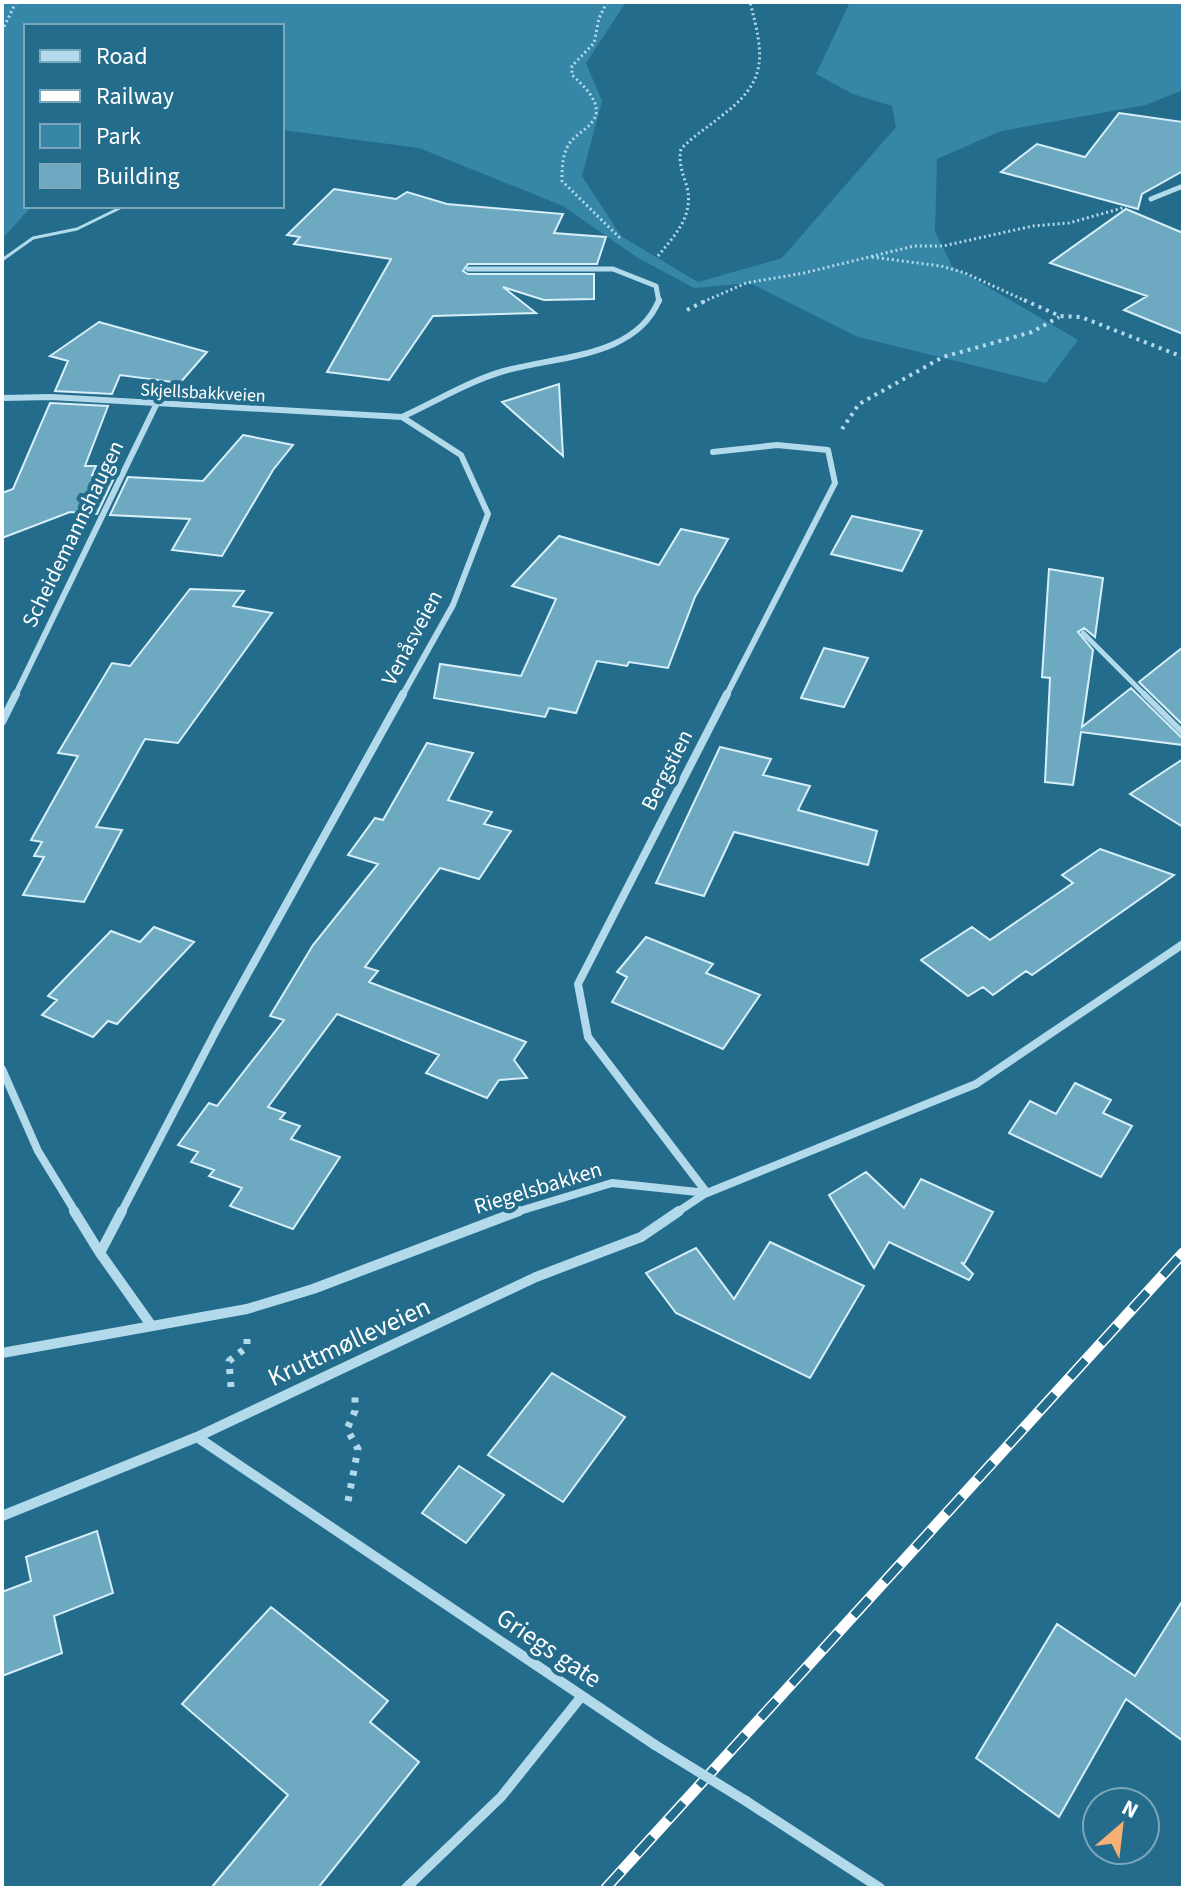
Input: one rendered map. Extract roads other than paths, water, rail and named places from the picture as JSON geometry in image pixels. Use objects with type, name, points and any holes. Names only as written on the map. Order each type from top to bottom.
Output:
[{"type":"street","points":[[1151,199],[1183,186]]},
{"type":"street","points":[[402,417],[501,372],[610,347],[652,318],[660,298],[656,286],[613,269],[468,269]]},
{"type":"street","name":"Skjellsbakkveien","points":[[2,398],[51,397],[402,417]]},
{"type":"street","name":"Scheidemannshaugen","points":[[2,722],[156,405]]},
{"type":"street","name":"Venåsveien","points":[[100,1253],[225,1013],[453,605],[488,514],[461,455],[402,417]]},
{"type":"street","name":"Bergstien","points":[[707,1193],[588,1037],[578,984],[835,483],[828,450],[777,445],[713,452]]},
{"type":"street","name":"Riegelsbakken","points":[[2,1353],[247,1309],[313,1289],[516,1212],[612,1183],[707,1193],[976,1084],[1183,944]]},
{"type":"street","points":[[2,1069],[38,1151],[100,1253],[151,1325]]},
{"type":"street","name":"Kruttmølleveien","points":[[2,1516],[197,1437],[536,1277],[641,1237],[707,1193]]},
{"type":"street","name":"Griegs gate","points":[[197,1437],[581,1697],[880,1888]]},
{"type":"street","points":[[406,1888],[501,1797],[581,1697]]},
{"type":"lane","points":[[2,260],[33,238],[77,229],[120,208]]},
{"type":"lane","points":[[1083,633],[1183,733]]},
{"type":"railway","points":[[606,1888],[1183,1253]]}]
